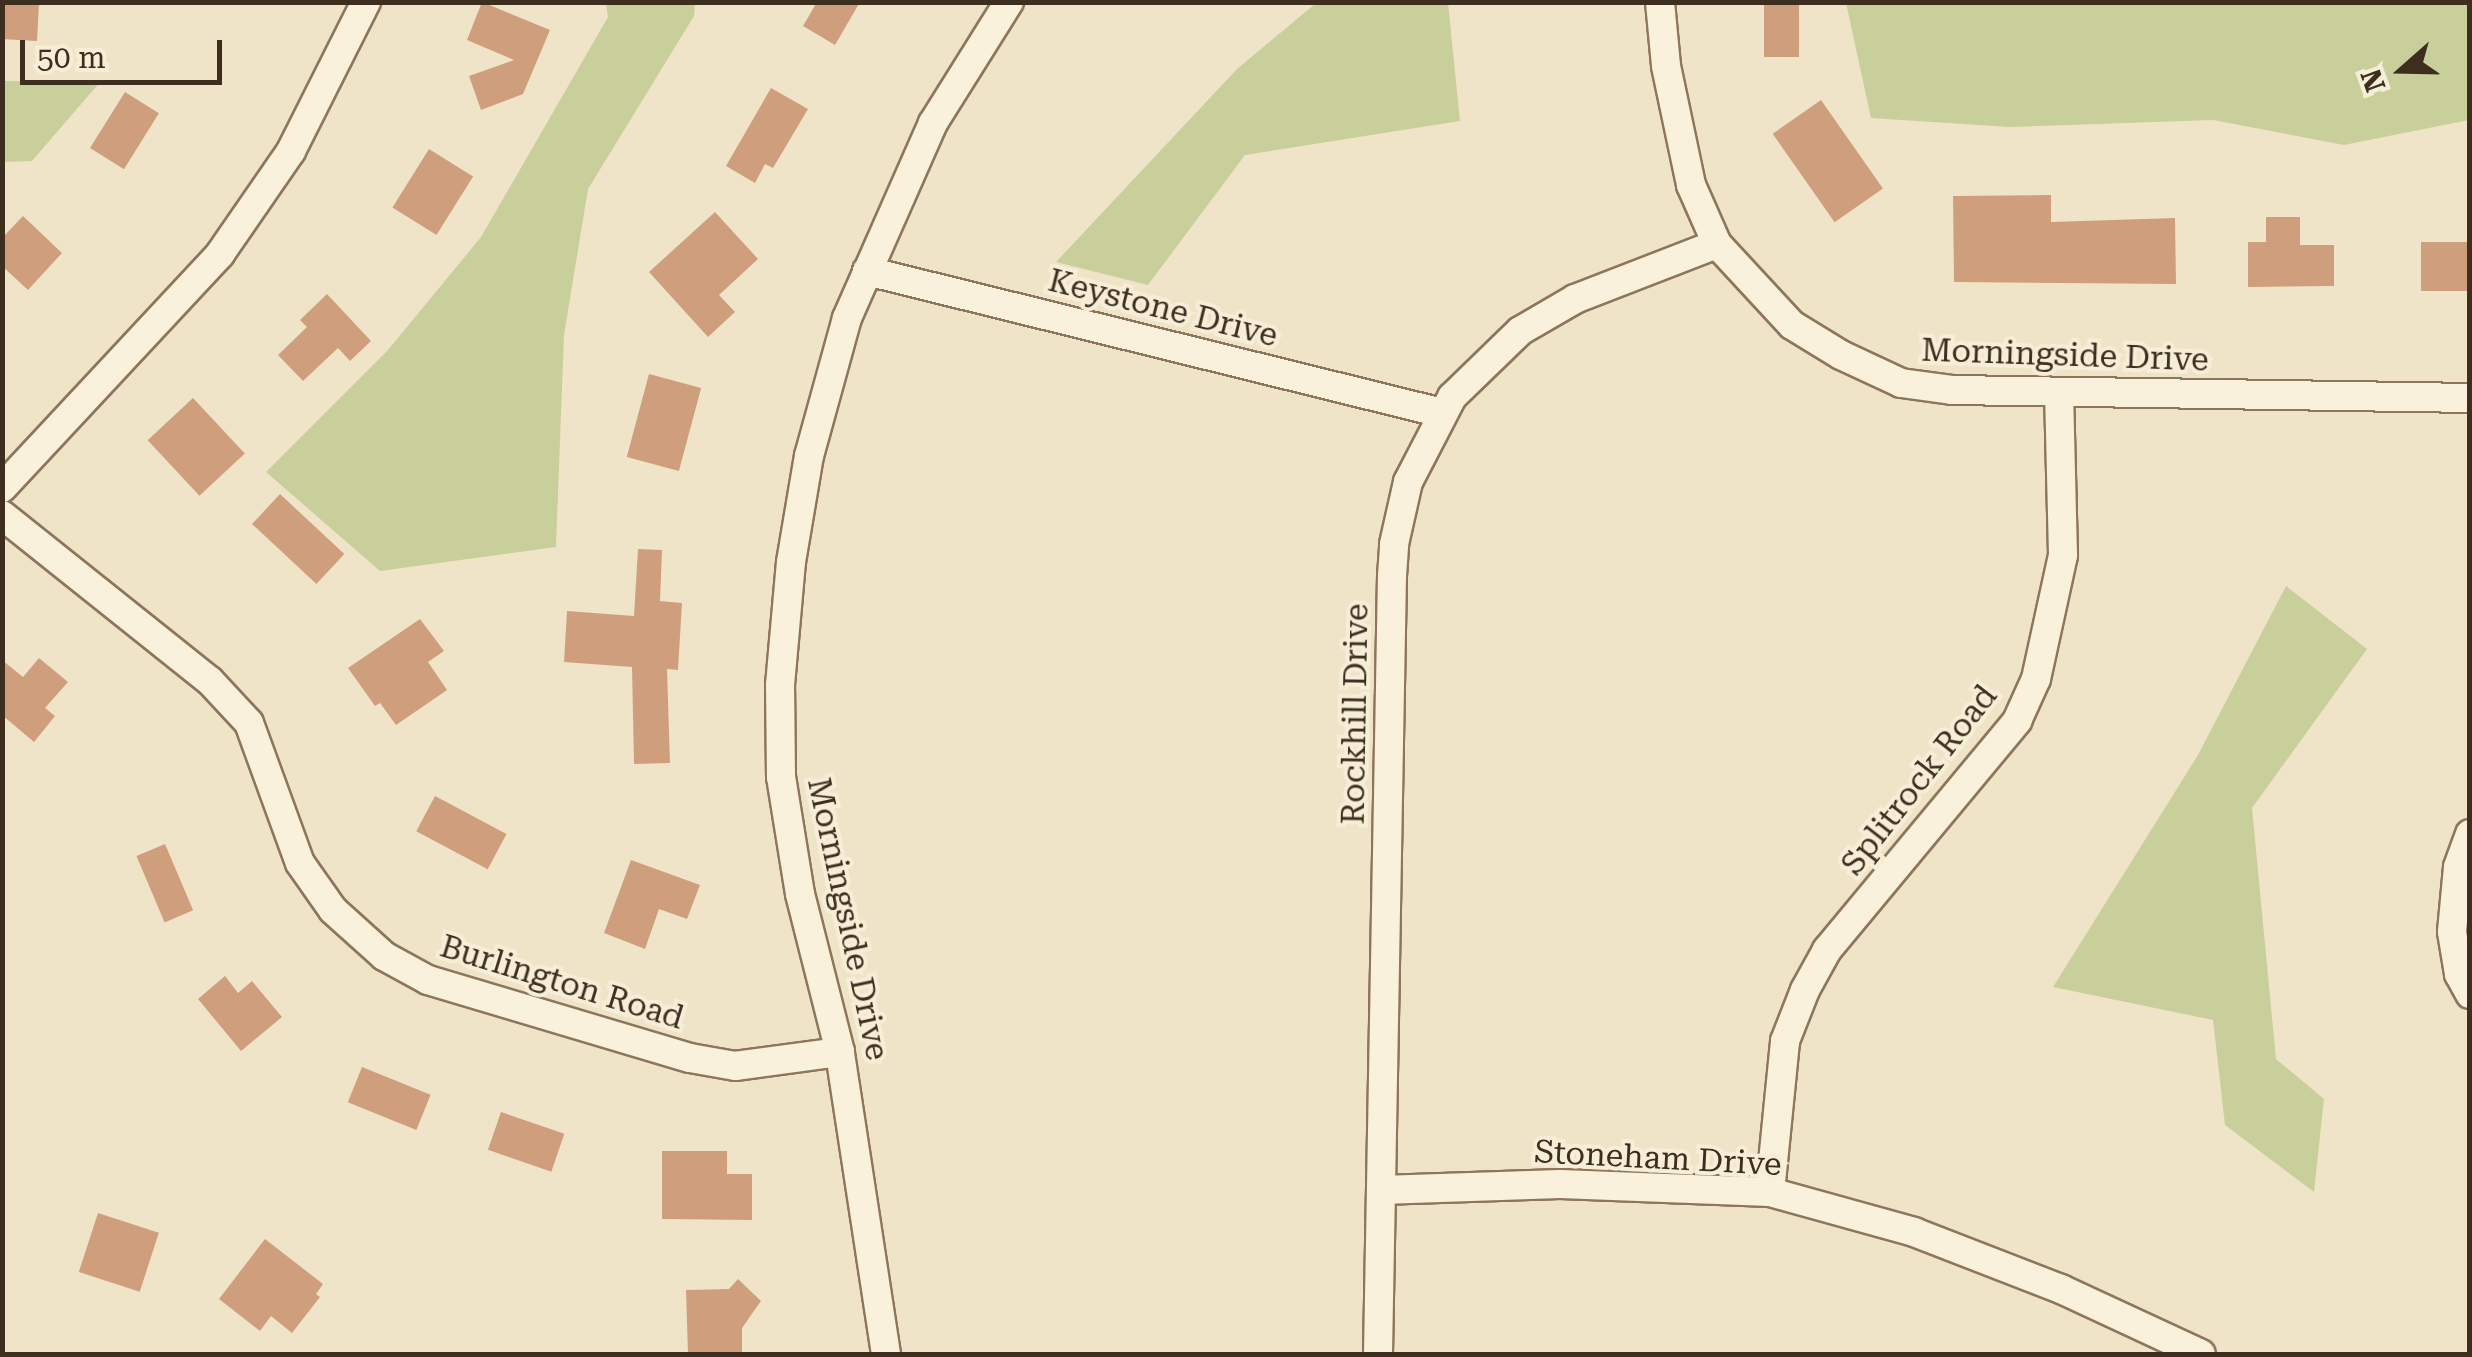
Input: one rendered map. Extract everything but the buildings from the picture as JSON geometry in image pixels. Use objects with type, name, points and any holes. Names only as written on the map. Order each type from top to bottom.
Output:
[{"type":"street","points":[[2,488],[220,254],[292,151],[366,2]]},
{"type":"street","name":"Morningside Drive","points":[[886,1354],[840,1052],[797,874],[782,777],[780,686],[791,562],[809,456],[847,318],[932,123],[1009,2]]},
{"type":"street","name":"Morningside Drive","points":[[1660,2],[1666,66],[1692,185],[1716,244],[1792,324],[1841,355],[1901,383],[1952,390],[2470,398]]},
{"type":"street","name":"Rockhill Drive","points":[[1378,1354],[1394,544],[1408,482],[1442,413],[1495,351],[1547,314],[1716,244]]},
{"type":"street","name":"Keystone Drive","points":[[868,272],[1442,413]]},
{"type":"street","name":"Splitrock Road","points":[[1770,1192],[1785,1041],[1805,990],[1826,950],[2017,721],[2036,679],[2063,555],[2059,392]]},
{"type":"street","name":"Burlington Road","points":[[2,515],[210,681],[249,723],[300,862],[333,910],[384,956],[428,980],[690,1058],[735,1066],[840,1052]]},
{"type":"street","points":[[2470,834],[2458,867],[2452,932],[2459,974],[2470,994]]},
{"type":"street","name":"Stoneham Drive","points":[[1381,1190],[1560,1184],[1770,1192],[1914,1232],[2061,1289],[2201,1354]]},
{"type":"green space","points":[[606,3],[695,3],[694,16],[588,189],[564,335],[556,547],[380,571],[266,472],[388,350],[481,237],[608,17]]},
{"type":"green space","points":[[1316,3],[1448,3],[1460,121],[1245,155],[1148,285],[1056,262],[1237,69]]},
{"type":"green space","points":[[1846,3],[2469,3],[2469,120],[2344,145],[2213,120],[2009,127],[1871,118]]},
{"type":"green space","points":[[2,81],[101,81],[32,161],[3,162]]},
{"type":"green space","points":[[2286,586],[2367,649],[2252,808],[2276,1059],[2324,1099],[2314,1192],[2225,1125],[2213,1020],[2053,987],[2198,755]]}]
